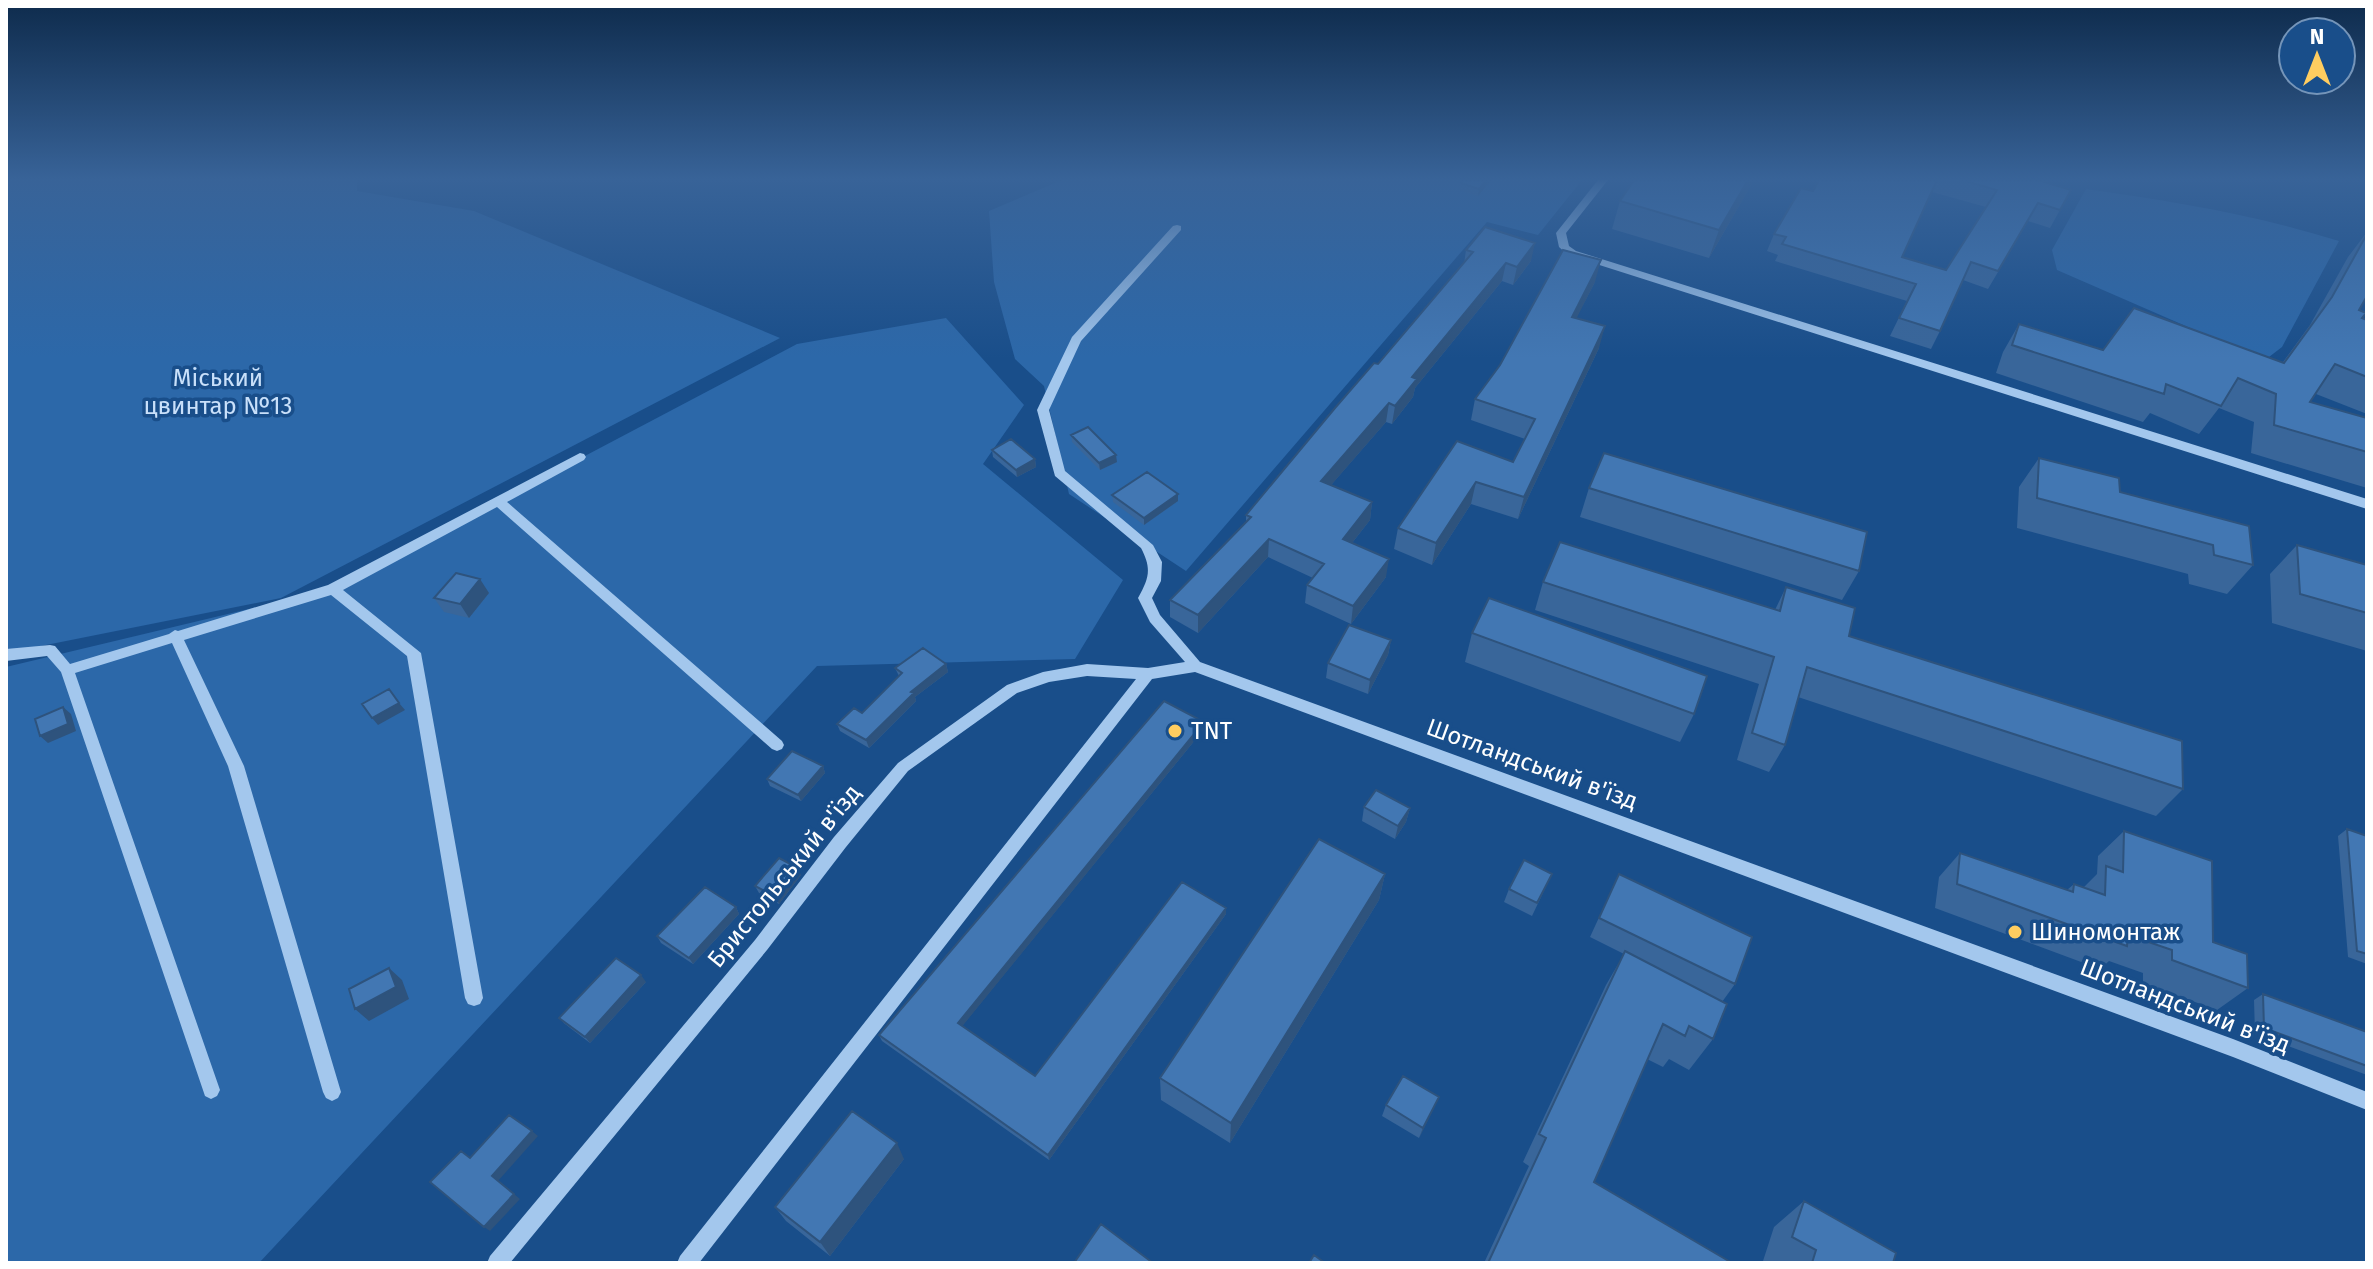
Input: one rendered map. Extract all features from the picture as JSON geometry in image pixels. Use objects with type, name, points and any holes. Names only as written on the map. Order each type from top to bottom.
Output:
[{"type":"street","name":"Шотландський в'їзд","points":[[1167,239],[1076,340],[1043,410],[1059,473],[1146,545],[1155,562],[1154,581],[1145,598],[1151,617],[1165,633],[1184,647],[1195,666],[2233,1048],[2367,1101]]},
{"type":"street","points":[[1560,239],[1572,253],[2367,504]]},
{"type":"street","points":[[67,670],[333,589],[580,457]]},
{"type":"street","points":[[498,501],[777,745]]},
{"type":"street","points":[[333,589],[414,653],[474,998]]},
{"type":"street","points":[[175,635],[236,766],[332,1092]]},
{"type":"street","points":[[6,655],[50,650],[67,670],[211,1090]]},
{"type":"street","name":"Бристольський в'їзд","points":[[497,1263],[761,945],[840,842],[903,767],[1012,689],[1048,676],[1087,670],[1148,674],[1195,666]]},
{"type":"street","points":[[687,1263],[1148,674]]},
{"type":"green space","name":"Міський цвинтар №13","points":[[6,239],[542,239],[780,338],[281,598],[6,653]]},
{"type":"green space","points":[[991,239],[1472,239],[1186,571],[1069,494],[1044,386],[1015,359],[994,282]]},
{"type":"green space","points":[[2058,239],[2339,241],[2282,347],[2269,357],[2227,344],[2057,270],[2052,250]]},
{"type":"green space","points":[[946,318],[1024,405],[983,464],[1123,580],[1075,659],[817,666],[259,1263],[6,1263],[6,667],[333,589],[797,344]]},
{"type":"building","points":[[1475,239],[1523,239],[1535,243],[1517,267],[1506,263],[1412,377],[1417,379],[1395,406],[1389,403],[1321,481],[1372,502],[1343,539],[1389,559],[1353,606],[1307,585],[1324,564],[1269,539],[1198,615],[1170,600],[1251,517],[1246,515],[1335,408],[1374,363],[1378,364],[1473,252],[1466,250]]},
{"type":"building","points":[[1785,239],[1910,239],[1902,257],[1946,270],[1966,239],[2017,239],[1998,271],[1971,262],[1940,331],[1899,318],[1916,284],[1782,244]]},
{"type":"building","points":[[2364,239],[2367,239],[2367,296],[2359,310],[2366,313],[2362,318],[2367,320],[2367,377],[2335,364],[2310,402],[2367,418],[2367,452],[2274,425],[2276,394],[2238,378],[2221,406],[2166,384],[2164,394],[2012,345],[2019,324],[2103,350],[2134,308],[2284,363],[2332,297]]},
{"type":"building","points":[[1563,250],[1601,260],[1572,317],[1605,326],[1524,497],[1476,482],[1436,543],[1398,528],[1457,441],[1513,462],[1535,419],[1475,399],[1500,365]]},
{"type":"building","points":[[1088,427],[1116,455],[1099,463],[1071,435]]},
{"type":"building","points":[[1011,439],[1035,459],[1016,470],[992,450]]},
{"type":"building","points":[[1604,453],[1867,532],[1859,571],[1589,488]]},
{"type":"building","points":[[2039,458],[2119,478],[2120,492],[2249,526],[2253,565],[2214,555],[2213,545],[2037,498]]},
{"type":"building","points":[[1147,472],[1178,494],[1144,518],[1112,495]]},
{"type":"building","points":[[1560,542],[1780,611],[1786,587],[1855,608],[1849,636],[2182,741],[2183,789],[1807,667],[1785,745],[1752,733],[1774,657],[1543,582]]},
{"type":"building","points":[[2297,545],[2367,565],[2367,613],[2300,594]]},
{"type":"building","points":[[456,573],[480,579],[460,604],[434,598]]},
{"type":"building","points":[[1489,598],[1707,676],[1694,714],[1472,633]]},
{"type":"building","points":[[1349,625],[1391,640],[1370,680],[1328,663]]},
{"type":"building","points":[[923,648],[946,664],[911,692],[914,693],[866,740],[837,724],[854,708],[862,713],[902,673],[895,668]]},
{"type":"building","points":[[389,689],[399,703],[372,718],[362,704]]},
{"type":"building","points":[[1164,701],[1204,722],[958,1023],[1035,1076],[1182,882],[1226,908],[1048,1155],[879,1035]]},
{"type":"building","points":[[63,707],[68,724],[40,736],[35,719]]},
{"type":"building","points":[[792,751],[823,766],[798,795],[767,779]]},
{"type":"building","points":[[1376,790],[1410,808],[1398,826],[1364,807]]},
{"type":"building","points":[[2347,829],[2367,836],[2367,954],[2357,951]]},
{"type":"building","points":[[2124,831],[2212,861],[2213,942],[2247,954],[2248,988],[2172,960],[2172,950],[2128,935],[2127,946],[1957,884],[1960,853],[2073,892],[2074,884],[2105,895],[2106,866],[2123,872]]},
{"type":"building","points":[[1319,839],[1385,874],[1231,1123],[1160,1078]]},
{"type":"building","points":[[779,858],[798,868],[776,897],[755,886]]},
{"type":"building","points":[[1524,860],[1552,874],[1537,903],[1509,889]]},
{"type":"building","points":[[1619,874],[1752,937],[1735,984],[1599,918]]},
{"type":"building","points":[[705,887],[736,907],[689,958],[657,936]]},
{"type":"building","points":[[1625,951],[1727,1004],[1713,1039],[1689,1026],[1685,1036],[1663,1024],[1594,1182],[1732,1263],[1488,1263],[1546,1138],[1539,1134]]},
{"type":"building","points":[[616,958],[641,975],[585,1037],[559,1018]]},
{"type":"building","points":[[389,968],[396,987],[355,1009],[349,989]]},
{"type":"building","points":[[2263,994],[2367,1032],[2367,1066],[2264,1028]]},
{"type":"building","points":[[1403,1076],[1439,1097],[1423,1128],[1386,1105]]},
{"type":"building","points":[[852,1111],[897,1143],[820,1242],[775,1207]]},
{"type":"building","points":[[509,1115],[532,1131],[492,1176],[514,1194],[484,1227],[430,1182],[461,1151],[470,1158]]},
{"type":"building","points":[[1804,1201],[1896,1253],[1893,1263],[1812,1263],[1816,1250],[1792,1237]]},
{"type":"building","points":[[1101,1224],[1153,1263],[1074,1263]]},
{"type":"building","points":[[1314,1255],[1325,1263],[1309,1263]]},
{"type":"place","name":"TNT","points":[[1175,731]]},
{"type":"place","name":"Шиномонтаж","points":[[2015,932]]}]
